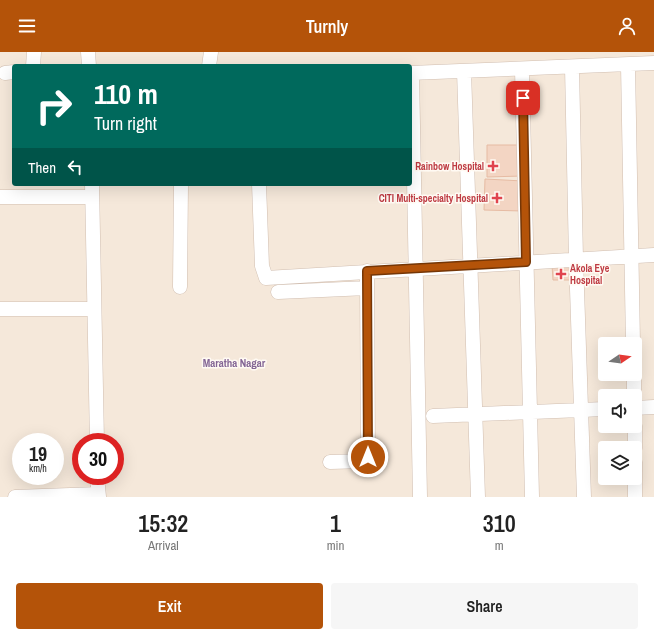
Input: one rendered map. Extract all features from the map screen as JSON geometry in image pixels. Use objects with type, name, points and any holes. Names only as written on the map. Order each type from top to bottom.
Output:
[{"type":"street","points":[[33,64],[34,52]]},
{"type":"street","points":[[88,52],[89,64]]},
{"type":"street","points":[[209,64],[211,52]]},
{"type":"street","points":[[412,73],[654,63]]},
{"type":"street","points":[[628,64],[633,337]]},
{"type":"street","points":[[572,67],[576,259],[584,497]]},
{"type":"street","points":[[522,69],[532,497]]},
{"type":"street","points":[[464,71],[478,497]]},
{"type":"street","points":[[412,112],[420,497]]},
{"type":"street","points":[[180,287],[181,186]]},
{"type":"street","points":[[260,186],[262,266],[266,278],[654,255]]},
{"type":"street","points":[[0,198],[92,191],[97,433]]},
{"type":"street","points":[[330,462],[365,461],[368,457],[367,271]]},
{"type":"street","points":[[278,292],[367,288]]},
{"type":"street","points":[[0,309],[94,309]]},
{"type":"street","points":[[642,408],[654,407]]},
{"type":"street","points":[[433,416],[598,409]]},
{"type":"street","points":[[15,497],[98,496],[97,485]]},
{"type":"street","points":[[636,485],[636,497]]},
{"type":"shaded area","points":[[0,52],[654,52],[654,497],[0,497]]},
{"type":"building","points":[[487,145],[521,145],[522,176],[487,177]]},
{"type":"building","points":[[485,179],[523,181],[522,211],[484,210]]},
{"type":"building","points":[[552,265],[570,265],[570,280],[553,280]]},
{"type":"place","name":"Rainbow Hospital","points":[[493,166]]},
{"type":"place","name":"CITI Multi-specialty Hospital","points":[[497,198]]},
{"type":"place","name":"Akola Eye Hospital","points":[[561,274]]},
{"type":"district","name":"Maratha Nagar","points":[[234,363]]},
{"type":"route","points":[[368,457],[367,271],[526,262],[523,98]]}]
